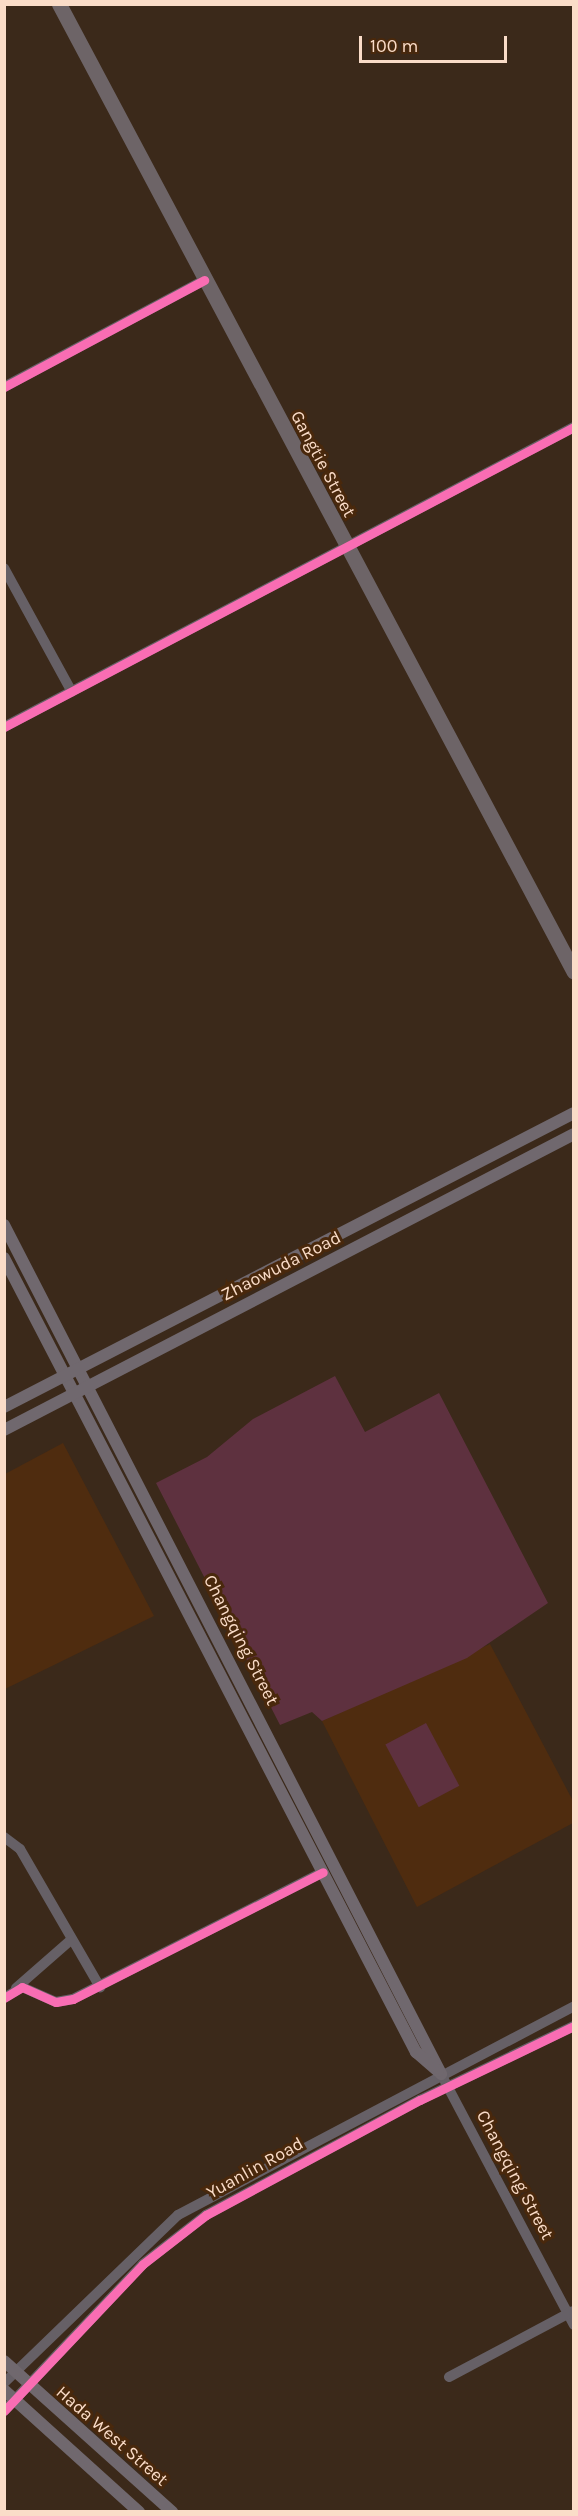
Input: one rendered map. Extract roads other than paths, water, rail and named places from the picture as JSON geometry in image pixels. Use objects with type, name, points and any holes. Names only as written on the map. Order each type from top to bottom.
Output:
[{"type":"highway","name":"Gangtie Street","points":[[59,4],[345,547],[573,972]]},
{"type":"main road","name":"Zhaowuda Road","points":[[4,1407],[573,1113]]},
{"type":"main road","name":"Zhaowuda Road","points":[[4,1430],[573,1134]]},
{"type":"main road","name":"Changqing Street","points":[[4,1225],[91,1384],[441,2074]]},
{"type":"main road","name":"Changqing Street","points":[[4,1258],[67,1373],[416,2052],[441,2074]]},
{"type":"main road","name":"Hada West Street","points":[[4,2361],[172,2511]]},
{"type":"main road","points":[[4,2390],[139,2511]]},
{"type":"street","points":[[4,387],[204,280]]},
{"type":"street","points":[[4,727],[573,427]]},
{"type":"street","points":[[4,568],[72,692]]},
{"type":"street","points":[[4,1837],[20,1849],[100,1987]]},
{"type":"street","points":[[16,1988],[56,2001],[100,1987],[323,1872]]},
{"type":"street","points":[[4,1998],[72,1939]]},
{"type":"street","name":"Yuanlin Road","points":[[4,2383],[178,2215],[573,2006]]},
{"type":"street","name":"Yuanlin Road","points":[[4,2411],[143,2264],[184,2229],[242,2193],[573,2026]]},
{"type":"street","name":"Changqing Street","points":[[441,2074],[571,2312],[573,2325]]},
{"type":"street","points":[[449,2376],[571,2312]]}]
